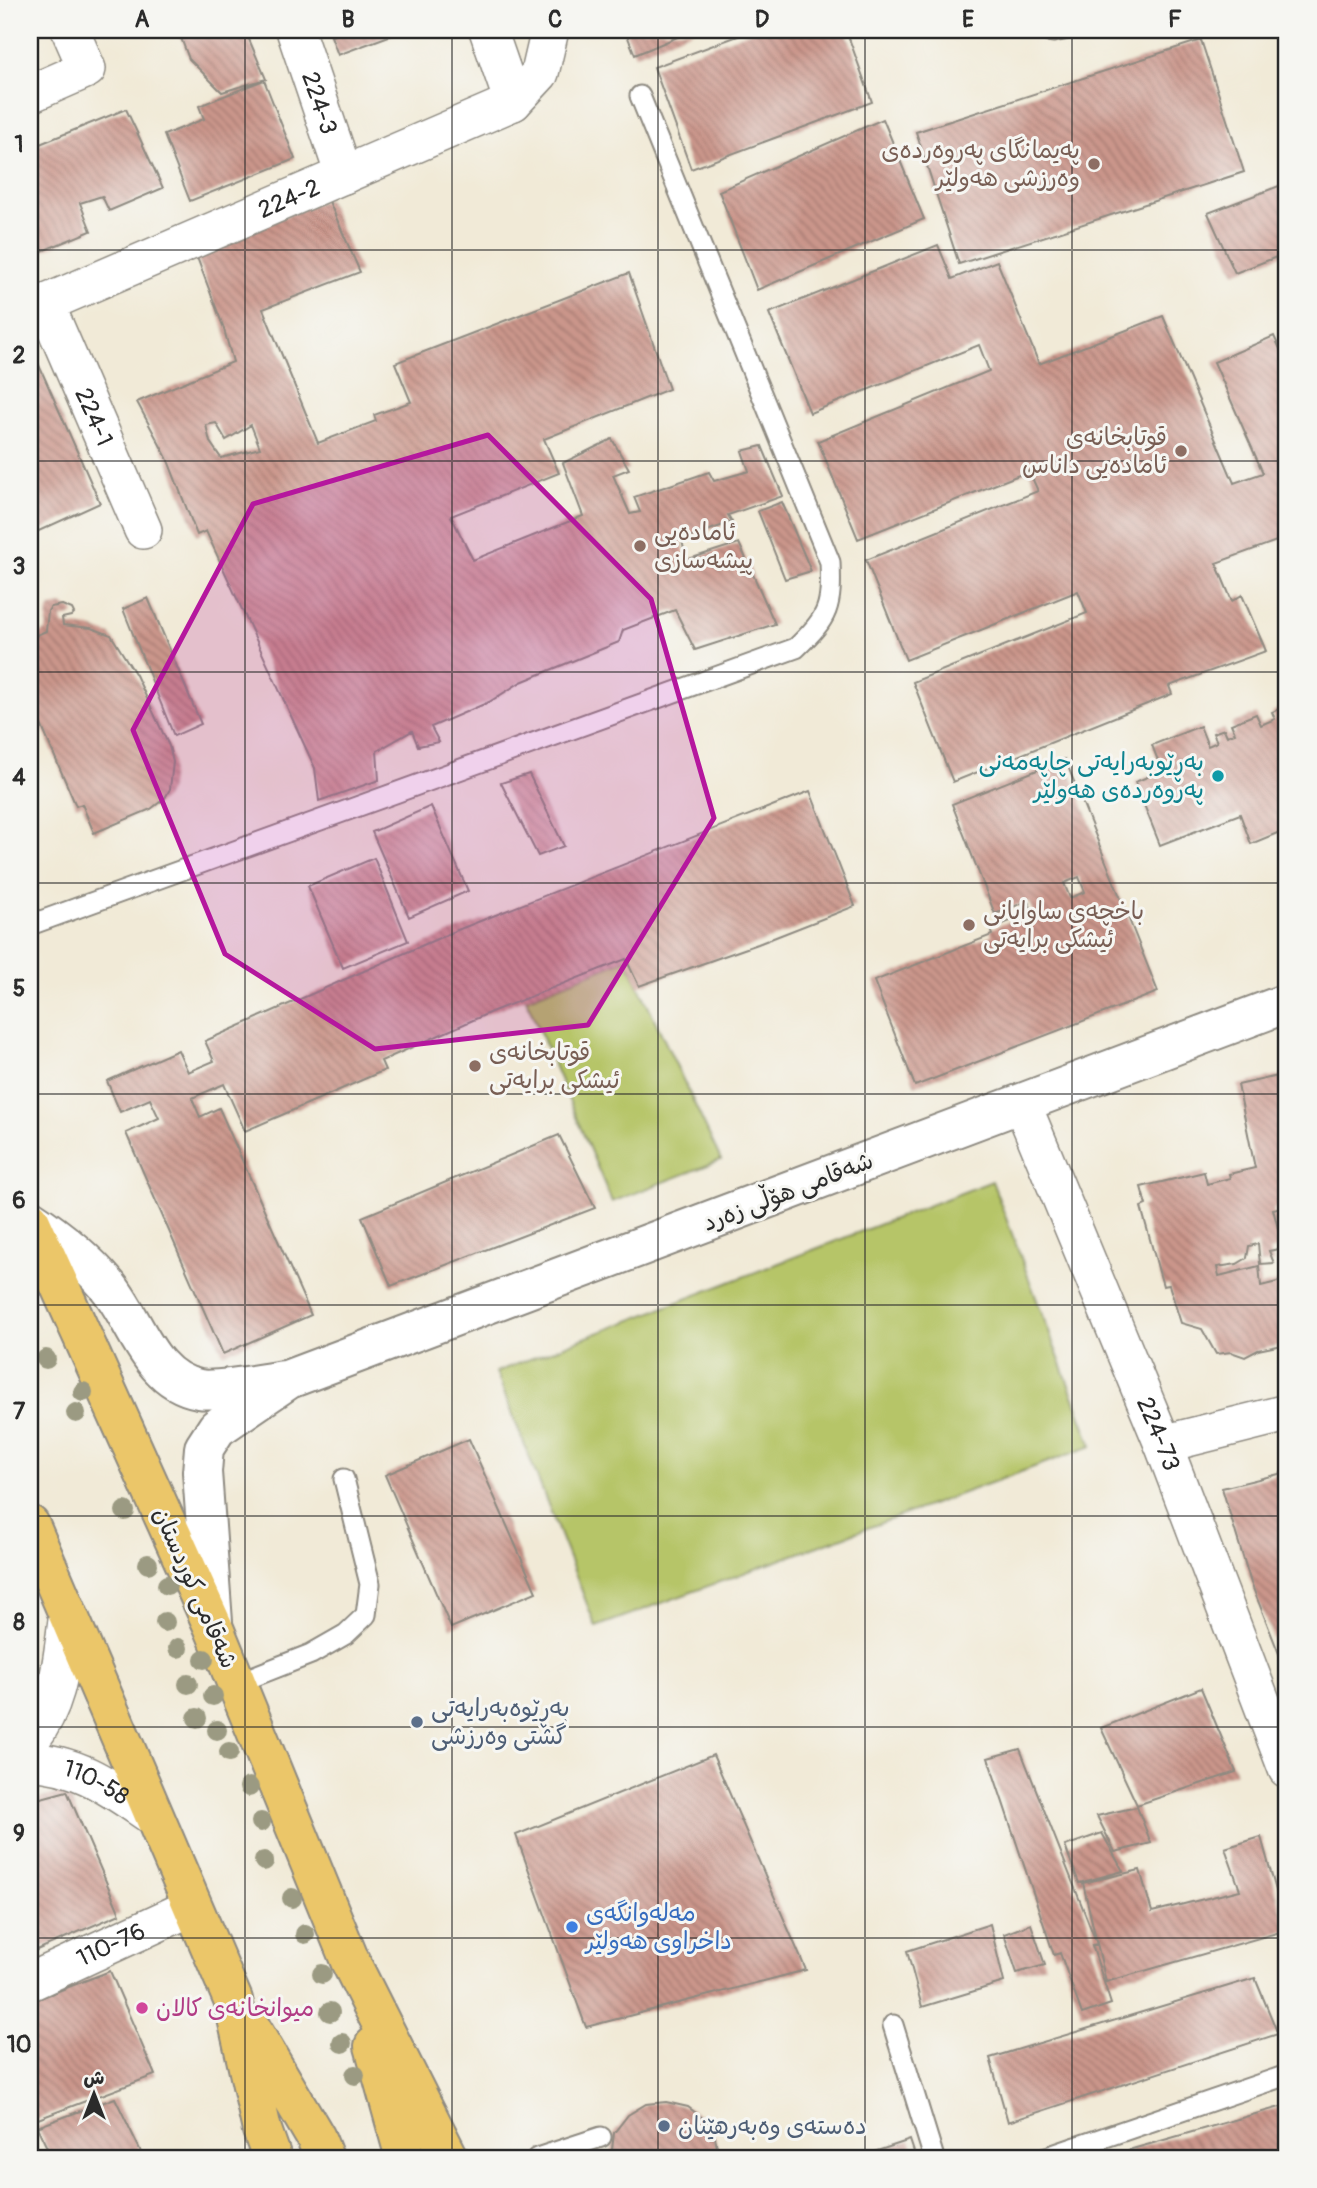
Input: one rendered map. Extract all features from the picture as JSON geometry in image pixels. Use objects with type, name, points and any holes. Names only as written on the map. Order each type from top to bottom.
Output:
[{"type":"highway","name":"شەقامی کوردستان","points":[[30,1220],[213,1626],[350,1961],[449,2158]]},
{"type":"highway","points":[[30,1525],[233,2000],[316,2138],[324,2158]]},
{"type":"highway","name":"شەقامی کوردستان","points":[[350,1961],[405,2158]]},
{"type":"highway","points":[[233,2000],[262,2130],[272,2158]]},
{"type":"street","points":[[30,94],[86,69],[70,30]]},
{"type":"street","name":"224-3","points":[[295,30],[344,175]]},
{"type":"street","points":[[488,30],[513,102]]},
{"type":"street","name":"224-2","points":[[37,307],[513,102],[540,73],[550,30]]},
{"type":"street","name":"224-1","points":[[37,307],[143,530]]},
{"type":"street","name":"شەقامی هۆڵی زەرد","points":[[213,1626],[202,1472],[204,1448],[217,1428],[289,1380],[1287,1003]]},
{"type":"street","name":"224-73","points":[[1022,1104],[1163,1444],[1286,1759]]},
{"type":"street","name":"شەقامی هۆڵی زەرد","points":[[30,1220],[59,1238],[86,1261],[109,1287],[152,1359],[174,1380],[202,1390],[289,1380]]},
{"type":"street","points":[[1163,1444],[1287,1413]]},
{"type":"street","points":[[30,1741],[52,1707],[68,1613]]},
{"type":"street","name":"110-58","points":[[30,1762],[57,1764],[96,1778],[155,1818]]},
{"type":"street","name":"110-76","points":[[30,1982],[192,1907]]},
{"type":"lane","points":[[1041,30],[1063,30]]},
{"type":"lane","points":[[30,925],[796,648],[820,625],[831,593],[830,562],[640,96]]},
{"type":"lane","points":[[237,1683],[311,1654],[346,1634],[366,1615],[370,1584],[344,1479]]},
{"type":"lane","points":[[893,2025],[934,2158]]},
{"type":"lane","points":[[1044,2158],[1287,2075]]},
{"type":"lane","points":[[537,2158],[601,2137]]},
{"type":"highlighted area","points":[[488,435],[651,599],[714,818],[588,1025],[375,1049],[225,954],[133,730],[253,504]]},
{"type":"green space","points":[[626,959],[721,1160],[612,1202],[526,999]]},
{"type":"green space","points":[[992,1181],[1092,1446],[596,1627],[496,1372]]},
{"type":"building","points":[[178,30],[245,30],[266,79],[222,92],[189,59]]},
{"type":"building","points":[[349,30],[405,30],[338,55],[331,36]]},
{"type":"building","points":[[625,30],[694,30],[635,55]]},
{"type":"building","points":[[754,30],[846,30],[872,102],[691,169],[654,67]]},
{"type":"building","points":[[1201,40],[1244,172],[959,264],[916,132]]},
{"type":"building","points":[[264,80],[295,159],[190,201],[164,135],[204,119],[199,106]]},
{"type":"building","points":[[126,109],[163,188],[109,211],[102,196],[80,203],[91,231],[30,256],[30,148]]},
{"type":"building","points":[[883,119],[924,219],[757,290],[719,191]]},
{"type":"building","points":[[1287,183],[1287,253],[1235,273],[1208,213]]},
{"type":"building","points":[[328,199],[360,272],[263,309],[318,443],[376,421],[374,415],[411,402],[395,363],[629,273],[669,389],[544,439],[559,473],[451,516],[473,560],[583,516],[563,463],[612,439],[629,469],[613,475],[630,514],[640,512],[634,497],[709,472],[714,481],[749,471],[742,451],[762,446],[783,496],[728,515],[732,522],[682,540],[686,560],[739,543],[775,624],[695,650],[675,610],[623,630],[619,642],[521,682],[489,702],[431,727],[439,742],[418,746],[412,731],[377,751],[379,780],[319,801],[315,768],[206,531],[197,535],[167,458],[137,402],[233,362],[223,326],[195,252]],"holes":[[[216,423],[226,440],[251,425],[260,448],[221,458],[210,442],[206,425]]]},
{"type":"building","points":[[938,245],[952,279],[997,261],[1039,364],[1163,316],[1234,483],[1263,473],[1214,362],[1274,336],[1287,364],[1287,535],[1216,563],[1232,601],[1242,595],[1266,651],[1169,686],[1172,694],[953,782],[913,682],[1087,613],[1078,591],[906,660],[866,560],[1038,491],[1029,471],[858,539],[818,441],[989,371],[979,345],[810,413],[769,313]]},
{"type":"building","points":[[30,345],[100,503],[30,535]]},
{"type":"building","points":[[782,502],[811,571],[785,579],[758,511]]},
{"type":"building","points":[[148,598],[201,724],[174,736],[123,609]]},
{"type":"building","points":[[62,605],[72,609],[74,613],[62,618],[63,625],[91,628],[111,635],[136,675],[169,746],[173,762],[170,789],[165,798],[151,809],[94,833],[82,804],[76,806],[30,699],[30,638],[46,631],[48,611],[51,607]]},
{"type":"building","name":"بەڕێوبەرایەتی چاپەمەنی پەروەردەی هەولێر","points":[[1286,706],[1287,829],[1251,844],[1240,814],[1160,845],[1135,782],[1162,771],[1152,745],[1200,726],[1208,746],[1217,742],[1213,733],[1224,729],[1227,736],[1235,733],[1231,724],[1256,714],[1261,725],[1275,719],[1272,712]]},
{"type":"building","points":[[1065,759],[1158,992],[915,1086],[874,981],[992,935],[990,929],[1033,912],[1028,901],[995,914],[952,804]],"holes":[[[1079,877],[1085,892],[1070,898],[1064,883]]]},
{"type":"building","points":[[529,774],[564,846],[538,856],[501,783]]},
{"type":"building","points":[[810,791],[855,906],[639,986],[626,959],[491,1012],[381,1061],[385,1070],[245,1131],[224,1084],[192,1098],[200,1117],[219,1108],[311,1315],[223,1354],[126,1133],[159,1118],[150,1099],[120,1112],[107,1081],[178,1050],[188,1072],[214,1061],[205,1041],[455,931]]},
{"type":"building","points":[[431,806],[468,891],[409,917],[372,832]]},
{"type":"building","points":[[374,858],[408,941],[343,968],[308,886]]},
{"type":"building","points":[[1287,1074],[1287,1206],[1273,1209],[1281,1240],[1287,1239],[1287,1262],[1283,1248],[1269,1251],[1274,1263],[1260,1264],[1258,1244],[1249,1246],[1247,1258],[1237,1264],[1217,1267],[1219,1276],[1259,1266],[1261,1286],[1287,1276],[1287,1344],[1258,1350],[1245,1357],[1231,1352],[1216,1354],[1202,1329],[1181,1323],[1169,1285],[1163,1286],[1141,1207],[1146,1205],[1141,1187],[1204,1172],[1207,1184],[1230,1178],[1229,1174],[1255,1168],[1238,1085]]},
{"type":"building","points":[[559,1135],[595,1208],[391,1286],[362,1217]]},
{"type":"building","points":[[469,1439],[536,1592],[451,1628],[385,1475]]},
{"type":"building","points":[[1287,1472],[1287,1674],[1251,1583],[1222,1488]]},
{"type":"building","points":[[1201,1688],[1236,1772],[1137,1805],[1101,1728]]},
{"type":"building","points":[[1020,1749],[1097,1944],[1092,1945],[1111,2004],[1082,2014],[1060,1953],[1054,1955],[988,1758]]},
{"type":"building","points":[[713,1755],[806,1970],[586,2027],[516,1835]]},
{"type":"building","points":[[67,1791],[120,1914],[30,1953],[30,1801]]},
{"type":"building","points":[[1137,1807],[1151,1843],[1115,1852],[1097,1816]]},
{"type":"building","points":[[1102,1833],[1123,1871],[1079,1883],[1065,1846]]},
{"type":"building","points":[[1261,1837],[1287,1930],[1106,1982],[1083,1883],[1140,1870],[1152,1912],[1240,1890],[1225,1848]]},
{"type":"building","points":[[990,1924],[1004,1982],[922,2007],[907,1951]]},
{"type":"building","points":[[1031,1924],[1045,1965],[1017,1973],[1004,1934]]},
{"type":"building","points":[[110,1971],[155,2075],[30,2122],[30,2002]]},
{"type":"building","points":[[1255,1978],[1278,2034],[1008,2122],[990,2058]]},
{"type":"building","points":[[115,2098],[144,2158],[52,2158],[37,2127]]},
{"type":"building","name":"دەستەی وەبەرهێنان","points":[[666,2102],[688,2107],[705,2120],[715,2137],[719,2158],[611,2158],[614,2133],[628,2115],[646,2104]]},
{"type":"building","points":[[1287,2105],[1287,2158],[1132,2158],[1129,2150]]},
{"type":"building","name":"دەستەی وەبەرهێنان","points":[[910,2140],[916,2158],[856,2158]]},
{"type":"place","name":"پەیمانگای پەروەردەی وەرزشی هەولێر","points":[[1094,164]]},
{"type":"place","name":"قوتابخانەی ئامادەیی داناس","points":[[1181,451]]},
{"type":"place","name":"ئامادەیی پیشەسازی","points":[[640,546]]},
{"type":"place","name":"بەڕێوبەرایەتی چاپەمەنی پەروەردەی هەولێر","points":[[1218,776]]},
{"type":"place","name":"باخچەی ساوایانی ئیشکی برایەتی","points":[[969,925]]},
{"type":"place","name":"قوتابخانەی ئیشکی برایەتی","points":[[475,1066]]},
{"type":"place","name":"بەڕێوەبەرایەتی گشتی وەرزشی","points":[[417,1722]]},
{"type":"place","name":"مەلەوانگەی داخراوی هەولێر","points":[[572,1927]]},
{"type":"place","name":"میوانخانەی کالان","points":[[142,2008]]},
{"type":"place","name":"دەستەی وەبەرهێنان","points":[[664,2126]]}]
